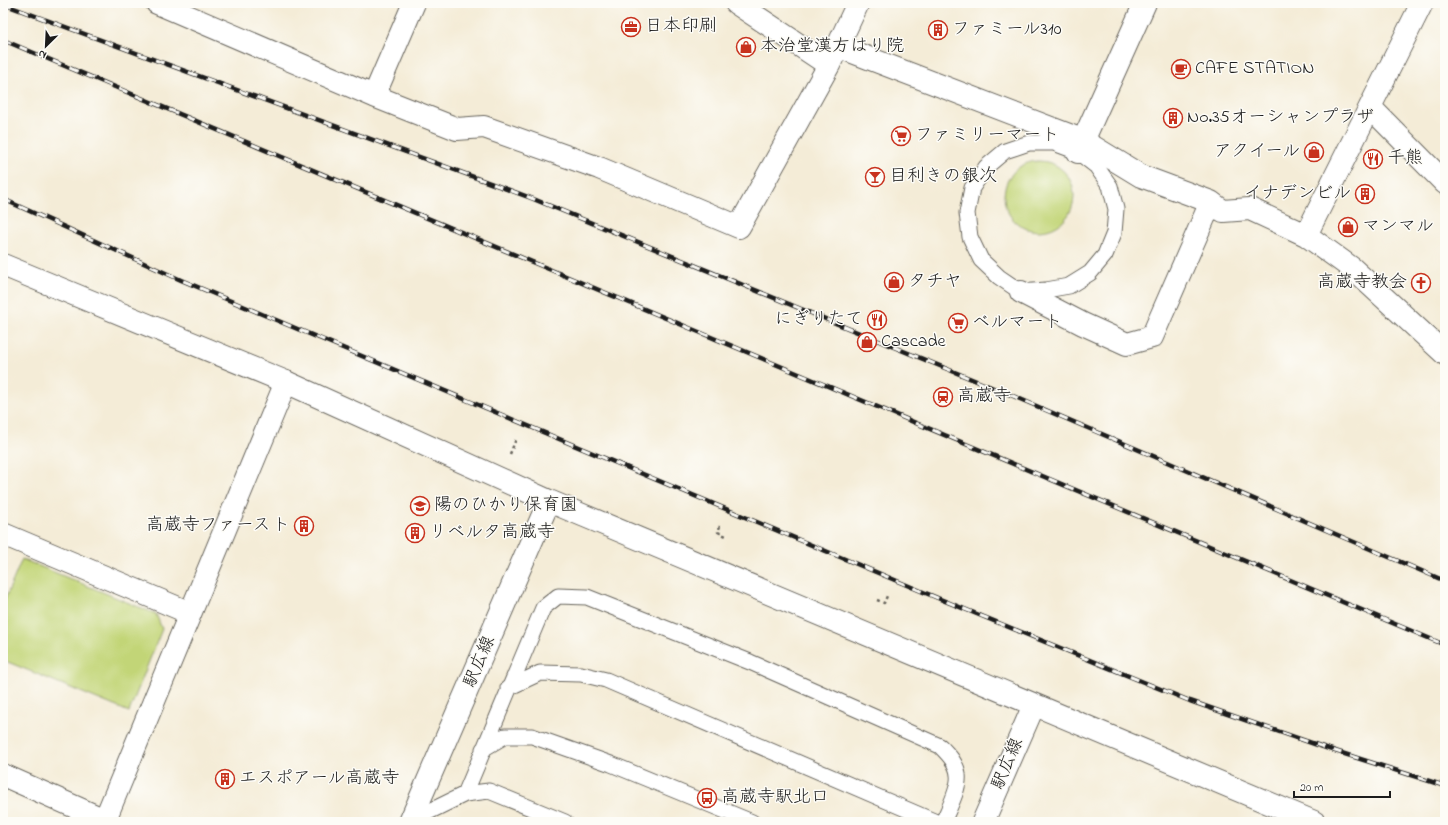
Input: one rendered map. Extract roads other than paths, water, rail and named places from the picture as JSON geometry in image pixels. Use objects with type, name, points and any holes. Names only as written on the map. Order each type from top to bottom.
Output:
[{"type":"street","points":[[157,3],[374,96],[457,129],[484,127],[599,168],[739,227],[833,55],[858,3]]},
{"type":"street","points":[[374,96],[414,3]]},
{"type":"street","points":[[736,3],[833,55],[1080,146],[1141,176],[1211,202],[1223,211],[1250,209],[1306,235],[1353,268],[1445,354]]},
{"type":"street","points":[[1080,146],[1145,3]]},
{"type":"street","points":[[1306,235],[1422,3]]},
{"type":"street","points":[[1370,107],[1445,183]]},
{"type":"street","points":[[1021,292],[1083,324],[1127,344],[1152,337],[1211,202]]},
{"type":"street","points":[[3,265],[286,382],[549,501],[1304,820]]},
{"type":"street","points":[[3,775],[106,821],[286,382]]},
{"type":"street","name":"駅広線","points":[[411,822],[549,501]]},
{"type":"street","points":[[3,534],[190,613]]},
{"type":"street","name":"駅広線","points":[[983,822],[1034,705]]},
{"type":"lane","points":[[1029,143],[1054,143],[1080,146],[1110,186],[1116,209],[1114,233],[1105,255],[1090,273],[1069,286],[1021,292],[999,277],[981,260],[970,237],[967,213],[972,188],[986,167],[1005,152],[1029,143]]},
{"type":"lane","points":[[465,794],[508,688],[543,608],[558,596],[587,597],[750,662],[940,746],[951,758],[958,775],[956,789],[943,822]]},
{"type":"lane","points":[[508,688],[540,672],[581,674],[606,680],[936,822]]},
{"type":"lane","points":[[483,749],[505,736],[532,736],[611,764],[752,822]]},
{"type":"lane","points":[[411,822],[465,794],[489,791],[565,822]]},
{"type":"railway","points":[[3,4],[531,198],[1013,396],[1445,581]]},
{"type":"railway","points":[[3,40],[1445,645]]},
{"type":"railway","points":[[3,199],[181,280],[940,599],[1190,701],[1329,749],[1445,786]]},
{"type":"place","name":"日本印刷","points":[[631,27]]},
{"type":"place","name":"ファミール310","points":[[938,30]]},
{"type":"place","name":"本治堂漢方はり院","points":[[746,47]]},
{"type":"place","name":"CAFE STATION","points":[[1181,69]]},
{"type":"place","name":"No.35オーシャンプラザ","points":[[1173,118]]},
{"type":"place","name":"ファミリーマート","points":[[901,136]]},
{"type":"place","name":"アクイール","points":[[1314,152]]},
{"type":"place","name":"千熊","points":[[1373,159]]},
{"type":"place","name":"目利きの銀次","points":[[875,177]]},
{"type":"place","name":"イナデンビル","points":[[1365,194]]},
{"type":"place","name":"マンマル","points":[[1348,227]]},
{"type":"place","name":"タチヤ","points":[[894,282]]},
{"type":"place","name":"高蔵寺教会","points":[[1421,283]]},
{"type":"place","name":"にぎりたて","points":[[877,320]]},
{"type":"place","name":"ベルマート","points":[[958,323]]},
{"type":"place","name":"Cascade","points":[[867,342]]},
{"type":"place","name":"高蔵寺","points":[[943,397]]},
{"type":"place","name":"陽のひかり保育園","points":[[420,506]]},
{"type":"place","name":"高蔵寺ファースト","points":[[304,526]]},
{"type":"place","name":"リベルタ高蔵寺","points":[[415,533]]},
{"type":"place","name":"エスポアール高蔵寺","points":[[225,779]]},
{"type":"place","name":"高蔵寺駅北口","points":[[707,798]]}]
